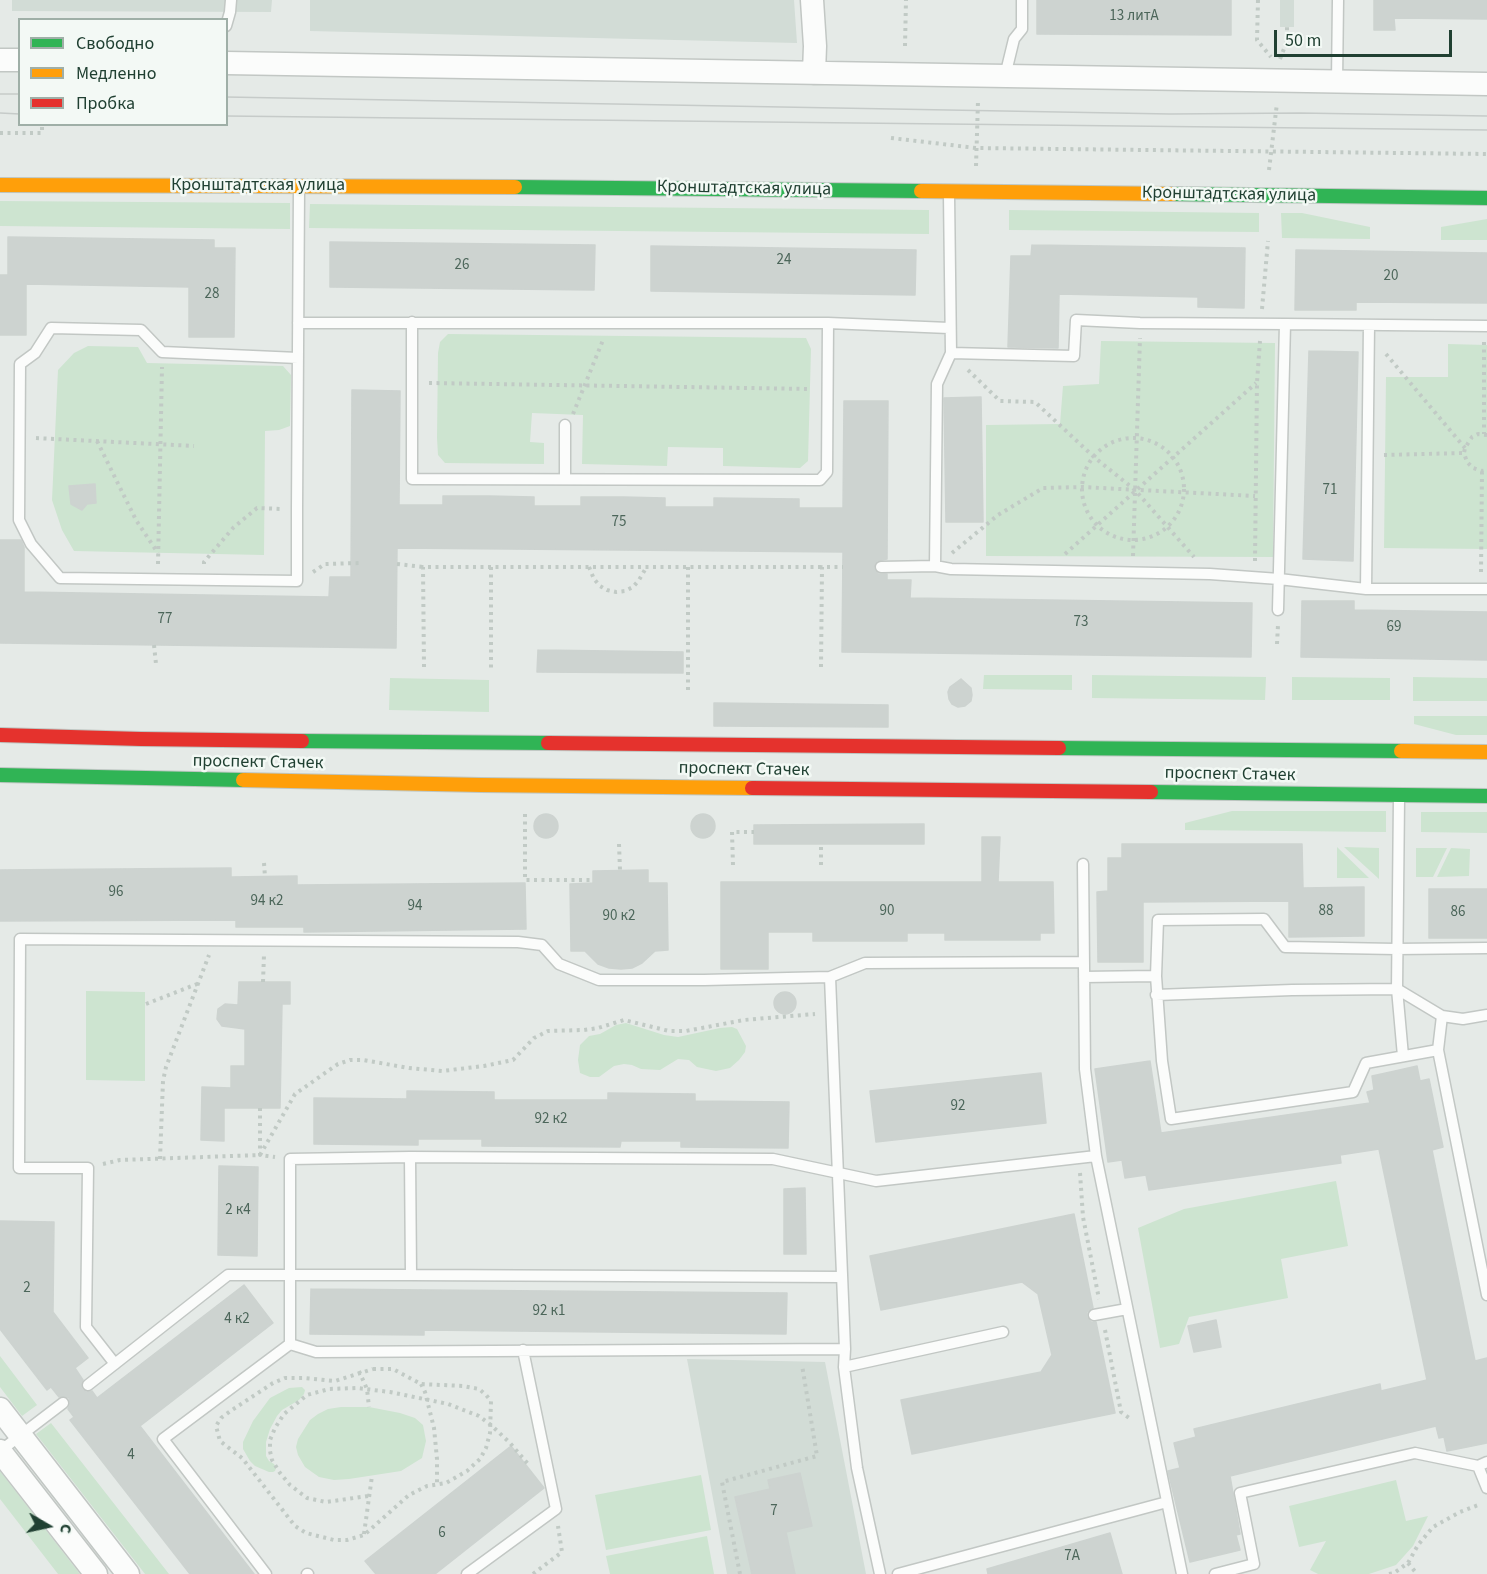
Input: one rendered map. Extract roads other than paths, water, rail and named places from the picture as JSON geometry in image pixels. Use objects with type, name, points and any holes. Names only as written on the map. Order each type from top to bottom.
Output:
[{"type":"main road","name":"Кронштадтская улица","points":[[0,185],[625,187],[1487,198]]},
{"type":"main road","name":"проспект Стачек","points":[[0,735],[153,739],[1487,752]]},
{"type":"main road","name":"проспект Стачек","points":[[0,775],[481,785],[1487,796]]},
{"type":"street","points":[[812,0],[814,73]]},
{"type":"street","points":[[0,60],[18,60]]},
{"type":"street","points":[[228,63],[1487,84]]},
{"type":"street","points":[[0,1409],[128,1574]]},
{"type":"street","points":[[0,1451],[96,1574]]},
{"type":"lane","points":[[228,19],[231,0]]},
{"type":"lane","points":[[1005,76],[1014,39],[1022,30],[1022,0]]},
{"type":"lane","points":[[1337,82],[1338,0]]},
{"type":"lane","points":[[298,358],[162,352],[141,330],[51,328],[35,353],[20,364],[18,520],[31,544],[60,578],[297,581],[299,186]]},
{"type":"lane","points":[[934,566],[937,384],[951,353],[949,192]]},
{"type":"lane","points":[[951,353],[1074,356],[1076,321],[1285,324],[1369,329],[1485,326]]},
{"type":"lane","points":[[412,322],[412,479],[820,480],[827,472],[828,323]]},
{"type":"lane","points":[[298,323],[828,323],[950,328]]},
{"type":"lane","points":[[1278,610],[1285,324]]},
{"type":"lane","points":[[1366,589],[1369,329]]},
{"type":"lane","points":[[565,425],[565,479]]},
{"type":"lane","points":[[881,567],[934,566],[951,569],[1210,573],[1366,589],[1484,589]]},
{"type":"lane","points":[[1399,795],[1396,949],[1403,1056]]},
{"type":"lane","points":[[1083,864],[1085,1069],[1096,1156],[1182,1574]]},
{"type":"lane","points":[[1438,1050],[1366,1063],[1353,1092],[1171,1119],[1162,1061],[1156,994],[1158,920],[1264,919],[1285,947],[1487,948]]},
{"type":"lane","points":[[115,1364],[86,1327],[88,1168],[19,1168],[20,939],[518,942],[542,945],[559,964],[599,980],[830,977],[865,963],[1083,962]]},
{"type":"lane","points":[[1083,977],[1156,976]]},
{"type":"lane","points":[[830,977],[844,1367],[857,1468],[880,1574]]},
{"type":"lane","points":[[1156,994],[1397,989],[1443,1016],[1462,1019],[1487,1016]]},
{"type":"lane","points":[[1443,1016],[1438,1050],[1487,1295]]},
{"type":"lane","points":[[290,1344],[290,1159],[410,1157],[773,1159],[876,1181],[1096,1156]]},
{"type":"lane","points":[[410,1157],[411,1275]]},
{"type":"lane","points":[[87,1386],[228,1275],[842,1277]]},
{"type":"lane","points":[[1098,1314],[1127,1309]]},
{"type":"lane","points":[[844,1367],[1003,1332]]},
{"type":"lane","points":[[290,1344],[316,1352],[845,1349]]},
{"type":"lane","points":[[266,1574],[163,1439],[290,1344]]},
{"type":"lane","points":[[467,1574],[556,1509],[523,1350]]},
{"type":"lane","points":[[0,1451],[63,1404]]},
{"type":"lane","points":[[1215,1574],[1254,1564],[1240,1493],[1415,1453],[1483,1464],[1487,1488]]},
{"type":"lane","points":[[898,1574],[1167,1503]]},
{"type":"tram line","points":[[0,94],[18,94]]},
{"type":"tram line","points":[[228,97],[1170,114],[1300,113],[1487,116]]},
{"type":"tram line","points":[[0,113],[18,114]]},
{"type":"tram line","points":[[228,116],[1487,130]]}]
